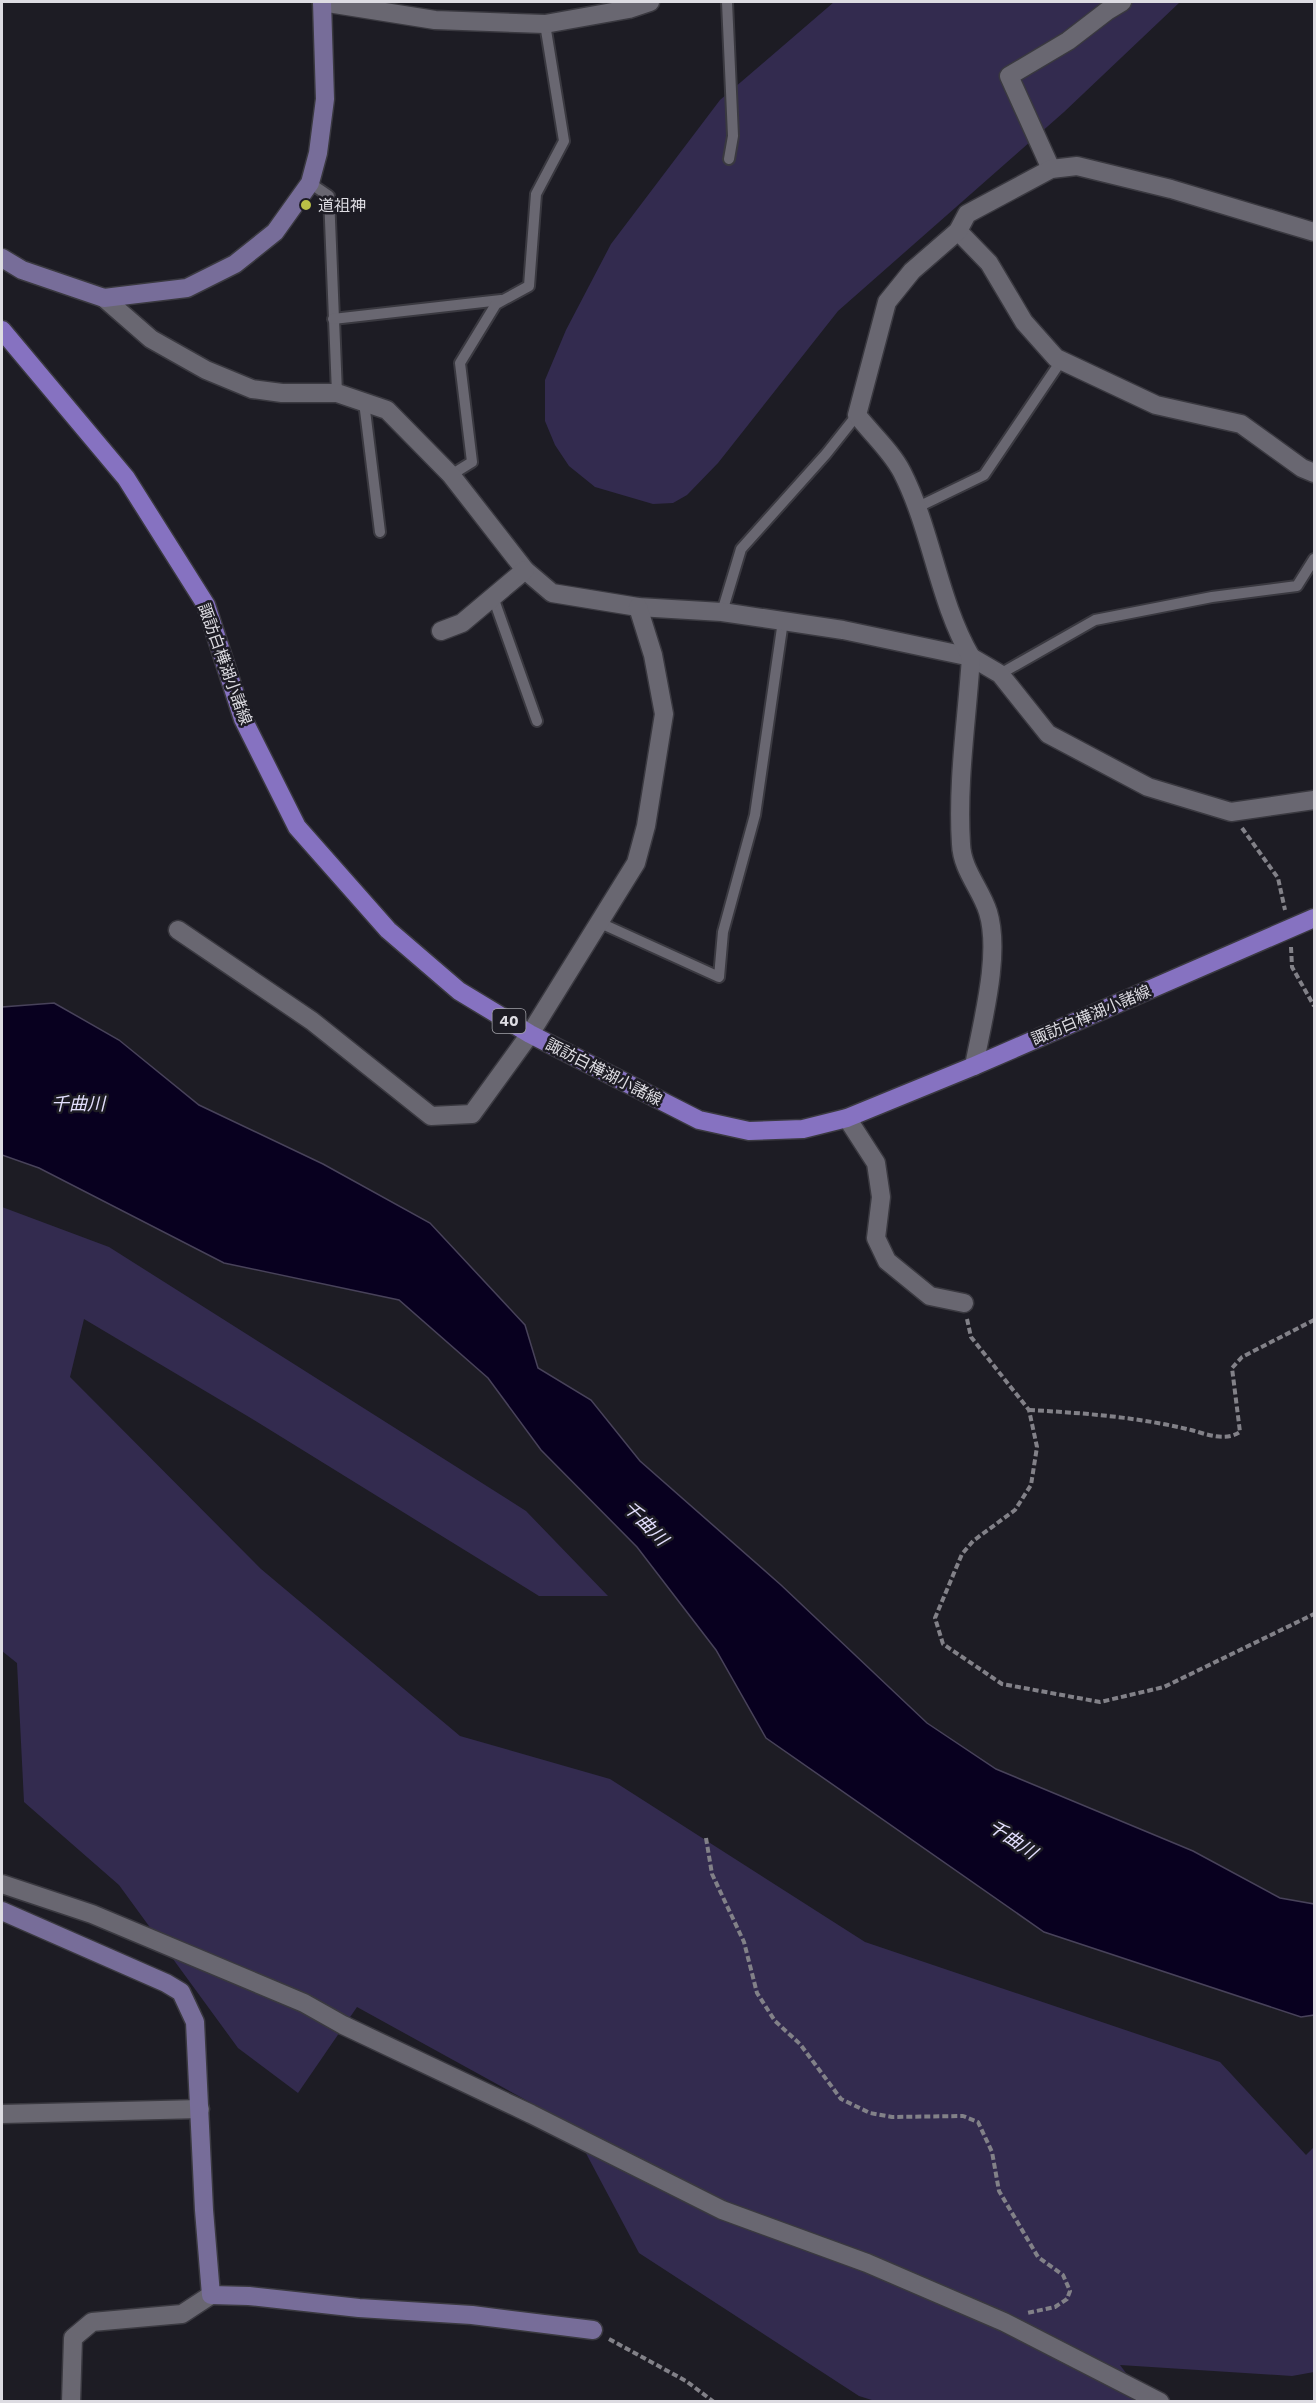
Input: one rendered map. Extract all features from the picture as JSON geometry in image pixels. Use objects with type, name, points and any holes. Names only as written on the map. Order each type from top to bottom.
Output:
[{"type":"main road","name":"諏訪白樺湖小諸線","points":[[2,330],[126,478],[206,605],[243,719],[297,827],[388,930],[459,991],[530,1034],[699,1120],[749,1131],[803,1129],[847,1118],[974,1066],[1314,918]]},
{"type":"street","points":[[104,298],[187,288],[235,264],[275,232],[310,183],[318,153],[325,99],[322,2],[435,20],[544,24],[629,9],[650,2]]},
{"type":"street","points":[[1051,169],[1009,76],[1068,41],[1122,2]]},
{"type":"street","points":[[974,1066],[986,1005],[993,938],[988,910],[972,880],[961,848],[960,810],[971,657],[959,636],[918,507],[901,470],[857,415],[887,302],[912,272],[958,231],[967,214],[1051,169],[1077,166],[1171,189],[1314,232]]},
{"type":"street","points":[[958,231],[989,263],[1024,322],[1056,358],[1156,405],[1241,424],[1302,468],[1314,473]]},
{"type":"street","points":[[2,258],[21,270],[104,298],[151,339],[206,370],[252,389],[282,393],[337,393],[387,410],[451,475],[525,570],[552,594],[638,607],[722,612],[843,630],[971,657],[1000,674],[1048,734],[1148,787],[1231,812],[1314,800]]},
{"type":"street","points":[[441,631],[462,623],[525,570]]},
{"type":"street","points":[[178,930],[312,1021],[432,1116],[472,1114],[530,1034],[636,863],[646,826],[664,714],[653,655],[638,607]]},
{"type":"street","points":[[847,1118],[876,1163],[881,1197],[876,1238],[887,1261],[930,1296],[964,1303]]},
{"type":"street","points":[[2,1884],[92,1914],[304,2002],[343,2025],[531,2114],[722,2210],[867,2263],[1004,2322],[1160,2402]]},
{"type":"street","points":[[2,1911],[166,1983],[181,1992],[195,2022],[204,2210],[212,2295]]},
{"type":"street","points":[[2,2114],[200,2109]]},
{"type":"street","points":[[71,2402],[73,2338],[92,2322],[182,2314],[212,2295],[249,2296],[359,2308],[472,2315],[592,2330]]},
{"type":"lane","points":[[727,2],[733,136],[729,159]]},
{"type":"lane","points":[[451,475],[472,462],[460,363],[496,304],[529,286],[536,194],[564,141],[544,24]]},
{"type":"lane","points":[[310,183],[328,196],[337,393]]},
{"type":"lane","points":[[333,319],[502,300]]},
{"type":"lane","points":[[918,507],[984,475],[1061,361]]},
{"type":"lane","points":[[364,402],[380,532]]},
{"type":"lane","points":[[722,612],[741,549],[826,454],[857,415]]},
{"type":"lane","points":[[1000,674],[1095,620],[1212,597],[1297,586],[1314,559]]},
{"type":"lane","points":[[493,597],[537,721]]},
{"type":"lane","points":[[598,922],[719,977],[723,932],[755,815],[783,621]]},
{"type":"path","points":[[1231,812],[1278,878],[1290,929],[1292,967],[1314,1006]]},
{"type":"path","points":[[964,1303],[971,1337],[1029,1410],[1037,1447],[1031,1485],[1015,1510],[973,1541],[962,1554],[935,1618],[943,1644],[1002,1684],[1100,1702],[1164,1688],[1314,1614]]},
{"type":"path","points":[[1029,1410],[1095,1414],[1169,1425],[1218,1437],[1233,1437],[1240,1432],[1232,1368],[1242,1357],[1314,1320]]},
{"type":"path","points":[[706,1838],[712,1874],[744,1942],[757,1993],[776,2021],[800,2044],[842,2099],[870,2113],[892,2117],[963,2116],[978,2122],[992,2152],[999,2191],[1038,2257],[1063,2275],[1070,2291],[1067,2299],[1055,2307],[1037,2309],[1004,2322]]},
{"type":"path","points":[[592,2330],[686,2380],[714,2402]]},
{"type":"shaded area","points":[[834,2],[1180,2],[1064,112],[838,311],[718,463],[687,495],[673,503],[653,504],[595,487],[569,466],[555,445],[545,421],[545,380],[566,330],[611,244],[720,100]]},
{"type":"shaded area","points":[[2,1207],[109,1247],[526,1511],[608,1596],[539,1596],[249,1417],[84,1319],[70,1377],[261,1569],[460,1736],[610,1779],[865,1942],[1220,2062],[1306,2155],[1314,2147],[1314,2372],[1292,2376],[1120,2365],[1147,2401],[875,2401],[859,2396],[639,2253],[571,2125],[357,2007],[298,2093],[238,2048],[119,1885],[24,1802],[17,1663],[2,1651]]},
{"type":"water","name":"千曲川","points":[[54,1003],[119,1040],[199,1105],[323,1164],[430,1223],[525,1325],[538,1368],[591,1400],[640,1461],[781,1585],[927,1723],[996,1769],[1193,1851],[1280,1898],[1314,1904],[1314,2015],[1301,2017],[1044,1932],[766,1738],[716,1650],[637,1547],[541,1450],[488,1378],[399,1300],[224,1263],[39,1168],[2,1155],[2,1007]]},
{"type":"place","name":"道祖神","points":[[306,205]]}]
